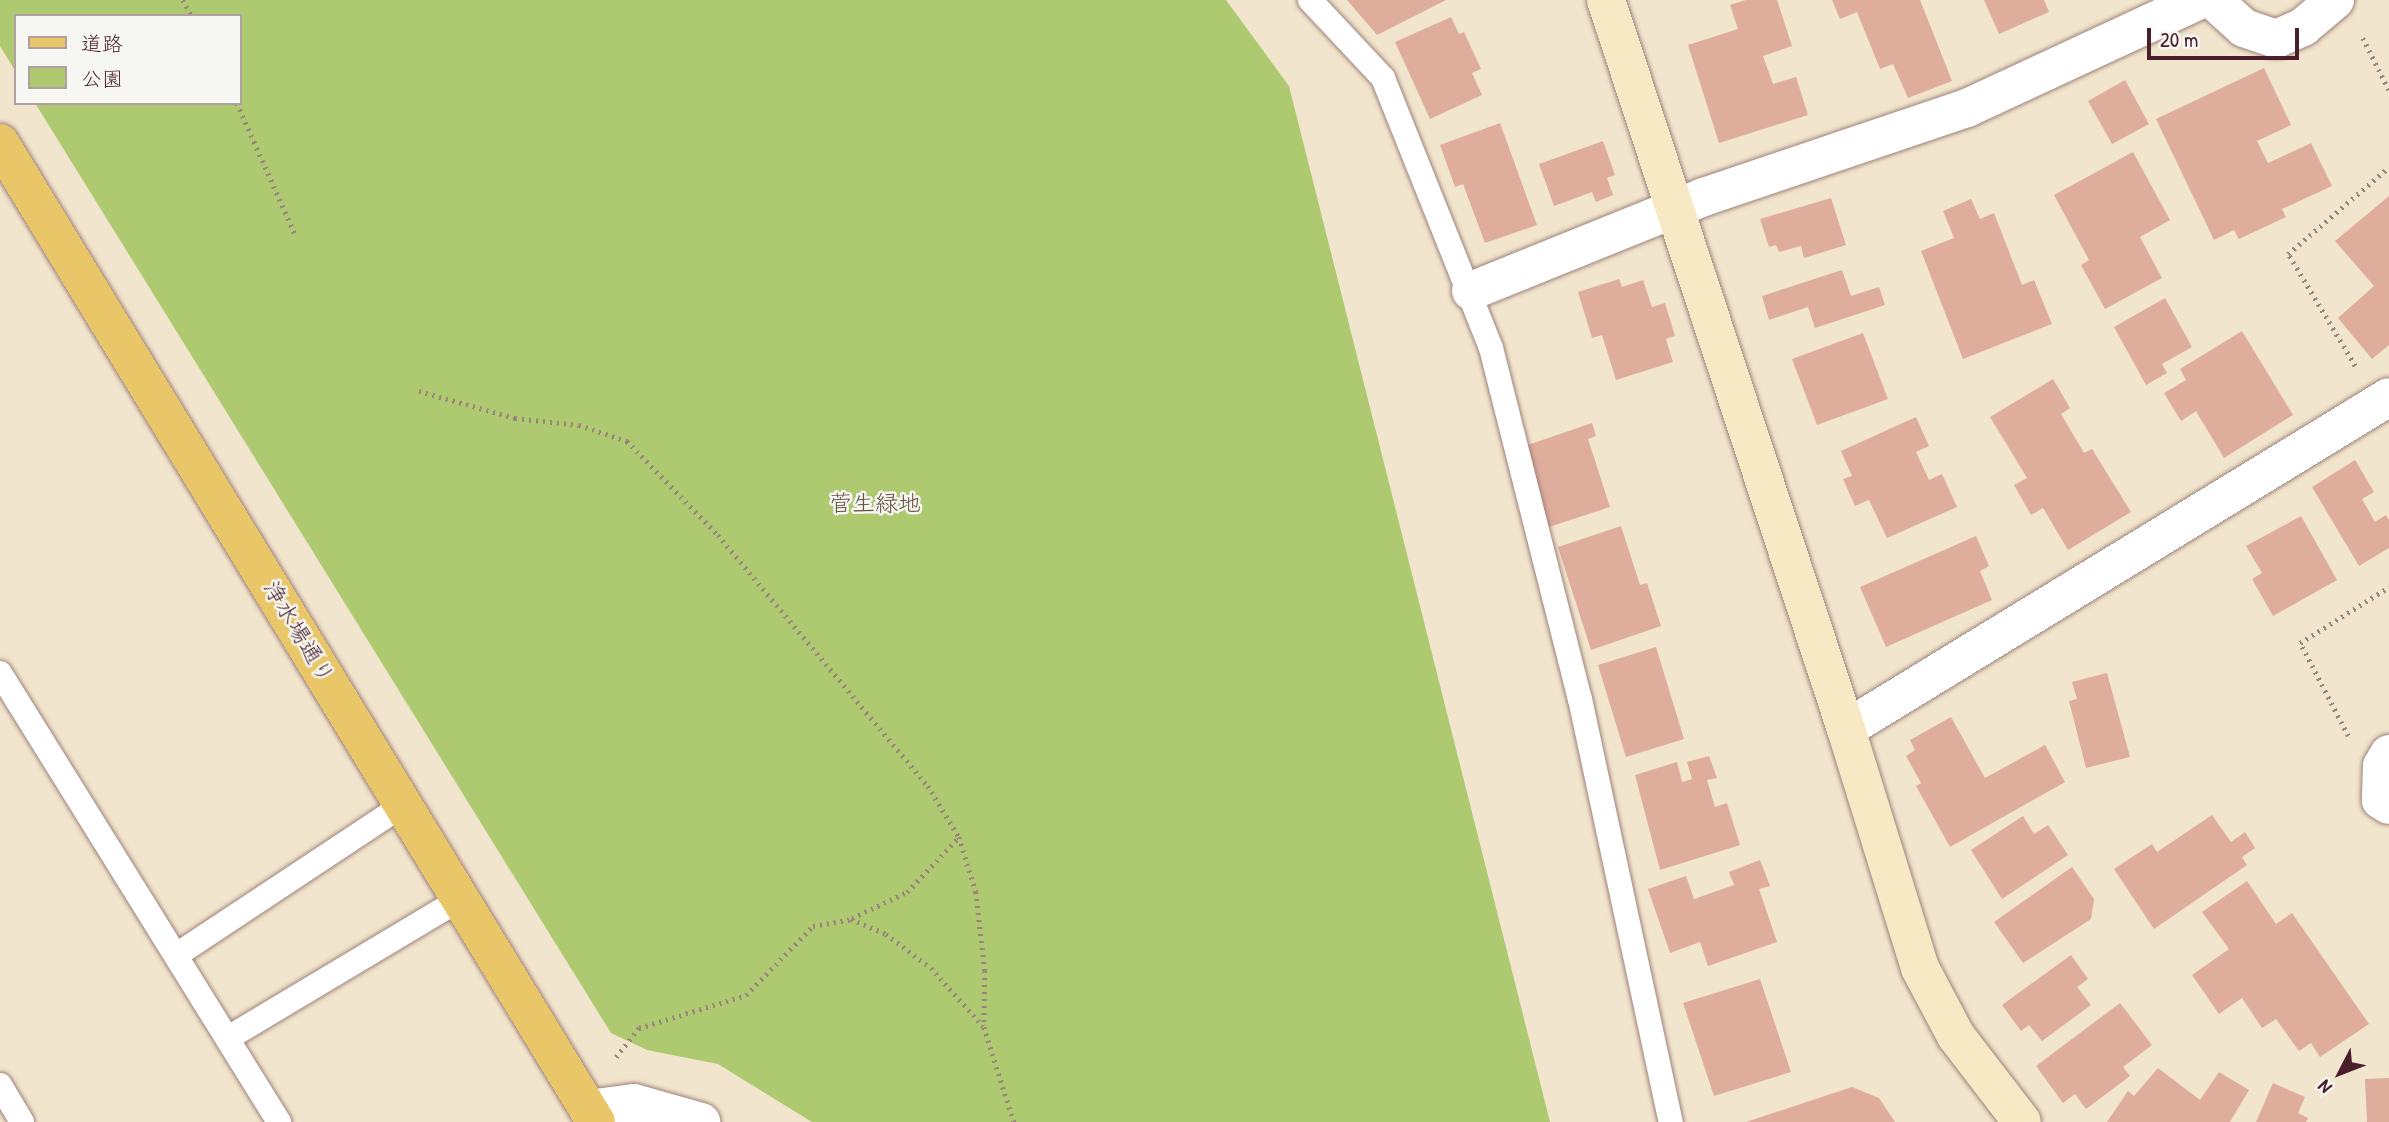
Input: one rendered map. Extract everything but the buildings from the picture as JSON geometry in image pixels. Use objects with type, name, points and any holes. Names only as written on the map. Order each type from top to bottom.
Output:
[{"type":"main road","name":"浄水場通り","points":[[0,143],[592,1115]]},
{"type":"street","points":[[1606,0],[1846,729],[1920,968],[1956,1036],[2022,1122]]},
{"type":"street","points":[[1471,291],[1676,209],[1967,108],[2200,0]]},
{"type":"street","points":[[2213,0],[2244,28],[2276,39],[2303,27],[2335,0]]},
{"type":"street","points":[[1846,729],[2383,400]]},
{"type":"street","points":[[2385,803],[2382,766],[2389,754]]},
{"type":"street","points":[[592,1115],[634,1103],[701,1122]]},
{"type":"lane","points":[[1310,0],[1383,78],[1471,291],[1491,348],[1580,699],[1671,1122]]},
{"type":"lane","points":[[0,673],[178,954],[279,1122]]},
{"type":"lane","points":[[178,954],[402,806]]},
{"type":"lane","points":[[228,1038],[460,899]]},
{"type":"lane","points":[[0,1085],[22,1122]]},
{"type":"path","points":[[2361,34],[2389,90]]},
{"type":"path","points":[[238,105],[296,236]]},
{"type":"path","points":[[2383,400],[2287,254],[2389,167]]},
{"type":"path","points":[[419,391],[515,418],[579,425],[627,440],[718,534],[928,786],[959,837],[976,892],[985,971],[984,1027],[1014,1122]]},
{"type":"path","points":[[2385,803],[2300,643],[2389,587]]},
{"type":"path","points":[[613,1060],[639,1028],[746,995],[813,926],[851,919],[907,892],[959,837]]},
{"type":"path","points":[[851,919],[886,934],[931,968],[984,1027]]},
{"type":"green space","name":"菅生緑地","points":[[0,0],[1226,0],[1289,86],[1550,1122],[812,1122],[718,1064],[647,1050],[611,1033],[36,105],[242,105],[242,14],[14,14],[14,69],[0,46]]}]
